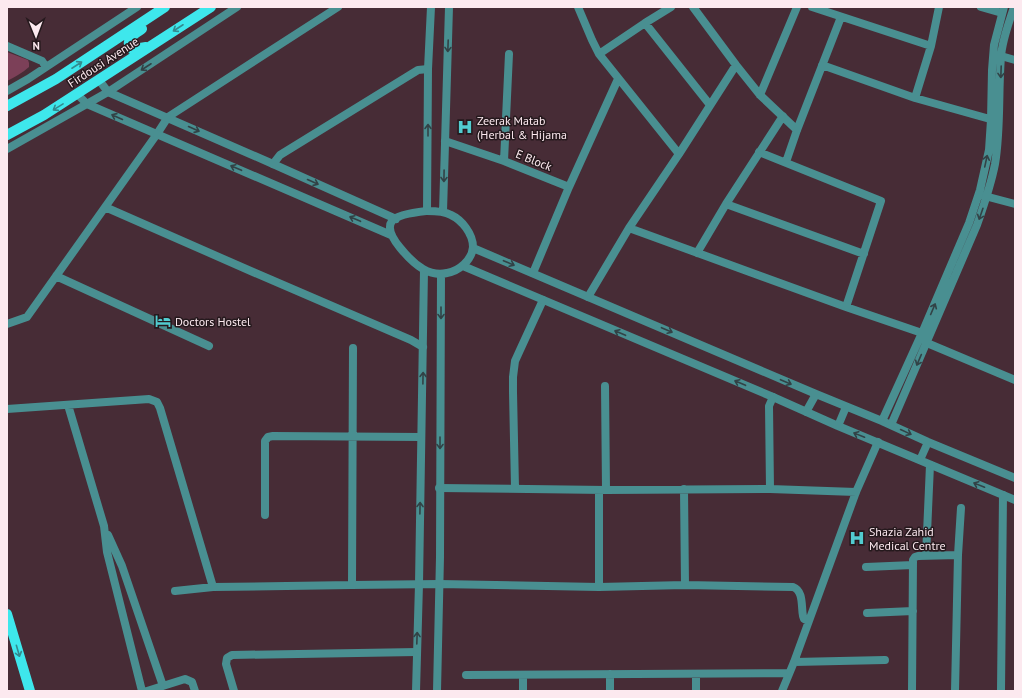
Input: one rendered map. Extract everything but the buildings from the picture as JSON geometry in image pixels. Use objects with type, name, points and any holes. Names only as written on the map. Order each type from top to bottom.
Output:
[{"type":"main road","name":"Firdousi Avenue","points":[[7,106],[56,79],[165,7]]},
{"type":"main road","name":"Firdousi Avenue","points":[[7,135],[44,115],[211,7]]},
{"type":"main road","points":[[150,46],[131,49],[128,42],[130,38],[152,21],[156,13]]},
{"type":"main road","points":[[7,614],[30,691]]},
{"type":"street","points":[[7,91],[28,79],[137,7]]},
{"type":"street","points":[[8,150],[108,92],[237,7]]},
{"type":"street","points":[[7,324],[27,317],[168,117],[338,7]]},
{"type":"street","points":[[427,211],[428,69],[431,7]]},
{"type":"street","points":[[443,212],[449,7]]},
{"type":"street","points":[[578,7],[599,54],[679,154]]},
{"type":"street","points":[[599,54],[671,7]]},
{"type":"street","points":[[693,7],[760,95],[797,130]]},
{"type":"street","points":[[760,95],[797,7]]},
{"type":"street","points":[[812,7],[931,46]]},
{"type":"street","points":[[915,98],[931,46],[939,7]]},
{"type":"street","points":[[882,421],[922,333],[969,223],[983,195],[995,164],[997,55],[994,45],[1003,10],[982,7]]},
{"type":"street","points":[[997,55],[1004,42],[1014,7]]},
{"type":"street","points":[[786,162],[841,17]]},
{"type":"street","points":[[645,23],[710,105]]},
{"type":"street","points":[[7,46],[42,61],[46,67]]},
{"type":"street","points":[[504,161],[509,54]]},
{"type":"street","points":[[997,55],[1015,60]]},
{"type":"street","points":[[588,297],[629,228],[736,65]]},
{"type":"street","points":[[822,65],[915,98],[995,121]]},
{"type":"street","points":[[273,164],[280,155],[418,70],[428,69]]},
{"type":"street","points":[[533,273],[569,187],[618,79]]},
{"type":"street","points":[[99,80],[108,92],[168,117],[396,219]]},
{"type":"street","points":[[77,94],[87,104],[391,235]]},
{"type":"street","points":[[697,253],[726,204],[783,116]]},
{"type":"street","name":"E Block","points":[[445,141],[504,161],[569,187]]},
{"type":"street","points":[[759,152],[881,201],[846,307]]},
{"type":"street","points":[[983,195],[1015,204]]},
{"type":"street","points":[[891,425],[977,225],[983,195]]},
{"type":"street","points":[[726,204],[864,254]]},
{"type":"street","points":[[105,207],[423,346]]},
{"type":"street","points":[[427,211],[443,212],[453,215],[465,227],[471,238],[473,248],[470,257],[463,266],[454,272],[441,274],[424,270],[406,255],[391,235],[390,226],[396,219],[413,213],[427,211]]},
{"type":"street","points":[[629,228],[922,333]]},
{"type":"street","points":[[473,248],[1015,478]]},
{"type":"street","points":[[463,266],[1015,500]]},
{"type":"street","points":[[416,691],[424,270]]},
{"type":"street","points":[[437,691],[441,274]]},
{"type":"street","points":[[56,276],[209,346]]},
{"type":"street","points":[[515,488],[513,377],[515,361],[543,300]]},
{"type":"street","points":[[927,343],[1015,379]]},
{"type":"street","points":[[352,585],[353,348]]},
{"type":"street","points":[[599,586],[605,386]]},
{"type":"street","points":[[806,412],[816,394]]},
{"type":"street","points":[[770,489],[769,406],[773,397]]},
{"type":"street","points":[[7,409],[149,399],[157,402],[213,587]]},
{"type":"street","points":[[68,405],[104,526],[122,566],[163,686]]},
{"type":"street","points":[[838,426],[846,406]]},
{"type":"street","points":[[265,515],[265,441],[268,437],[421,437]]},
{"type":"street","points":[[782,691],[856,492],[878,442]]},
{"type":"street","points":[[920,460],[928,442]]},
{"type":"street","points":[[926,556],[930,465]]},
{"type":"street","points":[[439,488],[603,490],[770,489],[856,492]]},
{"type":"street","points":[[684,489],[685,585]]},
{"type":"street","points":[[1001,691],[1004,495]]},
{"type":"street","points":[[955,691],[958,555],[961,508]]},
{"type":"street","points":[[104,526],[107,552],[142,691]]},
{"type":"street","points":[[912,691],[913,560],[915,557],[958,555]]},
{"type":"street","points":[[866,567],[913,565]]},
{"type":"street","points":[[175,591],[213,587],[419,584],[793,587],[796,588],[800,594],[803,616],[804,619],[808,621]]},
{"type":"street","points":[[867,613],[913,611]]},
{"type":"street","points":[[234,691],[226,664],[227,658],[232,655],[417,652]]},
{"type":"street","points":[[794,662],[885,660]]},
{"type":"street","points":[[466,675],[789,673]]},
{"type":"street","points":[[610,674],[610,691]]},
{"type":"street","points":[[696,674],[696,691]]},
{"type":"street","points":[[523,691],[524,675]]},
{"type":"street","points":[[147,691],[185,679],[192,682],[195,691]]},
{"type":"shaded area","points":[[7,52],[28,60],[29,67],[7,81]]},
{"type":"place","name":"Zeerak Matab (Herbal & Hijama","points":[[465,127]]},
{"type":"place","name":"Doctors Hostel","points":[[163,321]]},
{"type":"place","name":"Shazia Zahid Medical Centre","points":[[857,538]]}]
